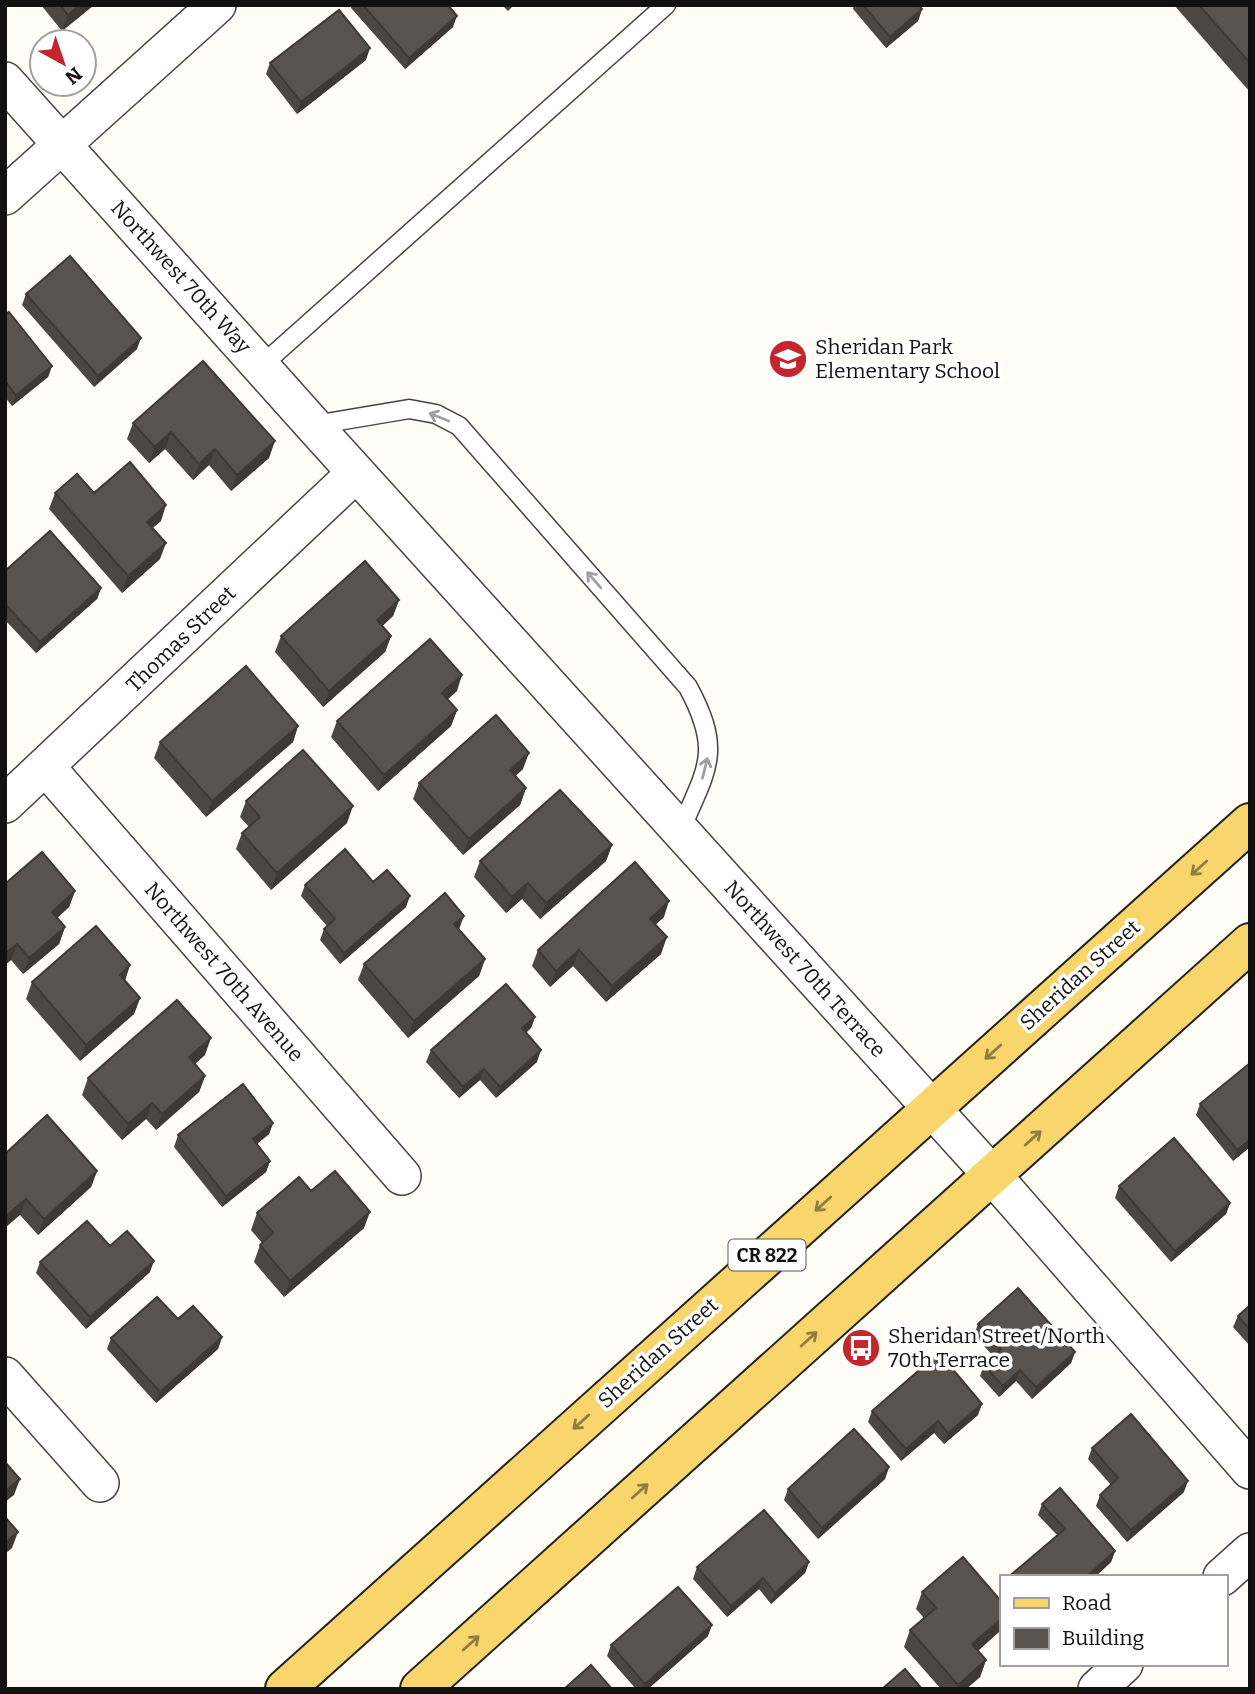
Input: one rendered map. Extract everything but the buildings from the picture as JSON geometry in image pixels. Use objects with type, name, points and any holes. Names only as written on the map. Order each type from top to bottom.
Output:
[{"type":"main road","name":"Sheridan Street","points":[[285,1689],[1250,823]]},
{"type":"main road","points":[[420,1689],[1250,943]]},
{"type":"street","points":[[5,197],[217,5]]},
{"type":"street","name":"Northwest 70th Way","points":[[5,80],[356,473]]},
{"type":"street","name":"Thomas Street","points":[[5,804],[356,473]]},
{"type":"street","name":"Northwest 70th Terrace","points":[[356,473],[992,1175],[1250,1470]]},
{"type":"street","name":"Northwest 70th Avenue","points":[[46,767],[402,1176]]},
{"type":"street","points":[[5,1376],[100,1483]]},
{"type":"street","points":[[1224,1575],[1250,1552]]},
{"type":"street","points":[[1097,1689],[1122,1666]]},
{"type":"lane","points":[[261,366],[666,5]]},
{"type":"lane","points":[[313,425],[409,409],[436,414],[459,426],[688,687],[703,715],[709,739],[707,768],[680,831]]},
{"type":"place","name":"Sheridan Park Elementary School","points":[[788,359]]},
{"type":"place","name":"Sheridan Street/North 70th Terrace","points":[[861,1348]]}]
